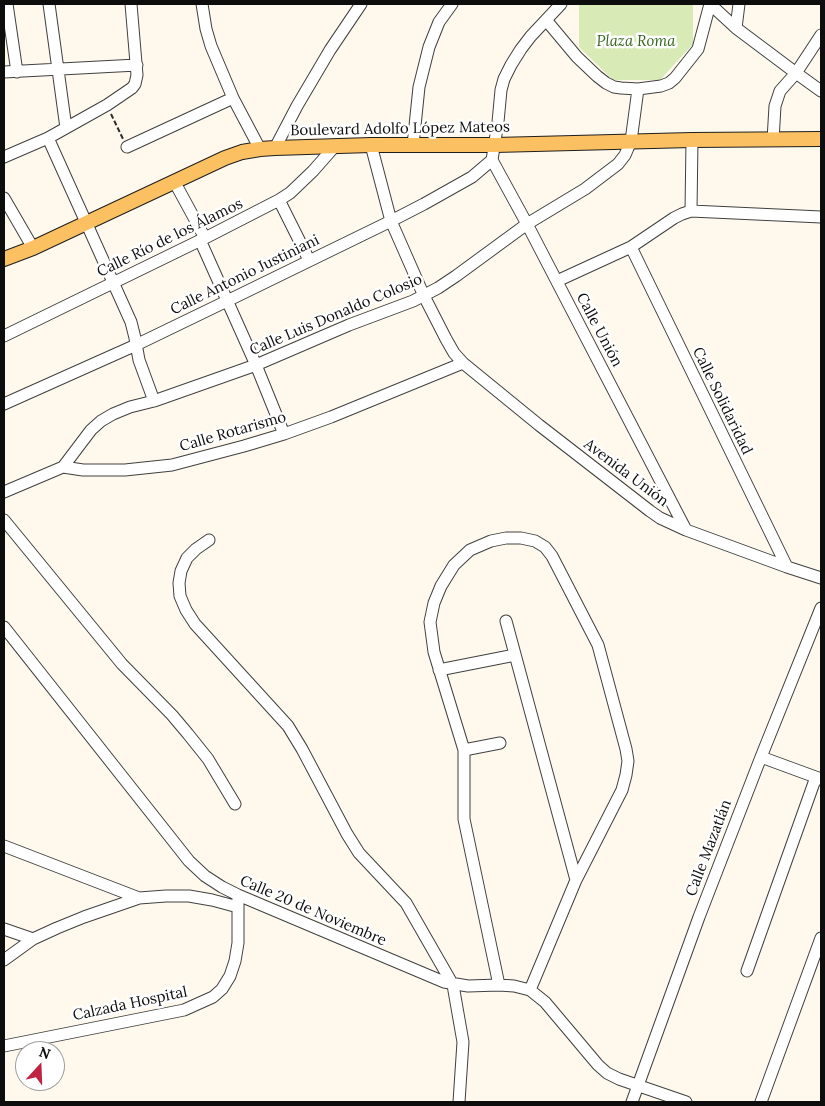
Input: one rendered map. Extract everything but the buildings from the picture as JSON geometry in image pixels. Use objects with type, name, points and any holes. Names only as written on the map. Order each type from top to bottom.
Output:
[{"type":"main road","name":"Boulevard Adolfo López Mateos","points":[[4,260],[174,180],[225,158],[242,152],[260,149],[371,145],[495,145],[821,139]]},
{"type":"street","points":[[7,4],[17,72]]},
{"type":"street","points":[[49,4],[66,128]]},
{"type":"street","points":[[4,158],[48,138],[107,105],[132,88],[137,75],[131,4]]},
{"type":"street","points":[[202,4],[210,46],[233,98],[260,149]]},
{"type":"street","points":[[275,148],[330,50],[361,4]]},
{"type":"street","points":[[413,145],[419,87],[429,47],[439,22],[452,4]]},
{"type":"street","points":[[492,160],[504,79],[521,49],[561,4]]},
{"type":"street","points":[[546,20],[577,57],[606,83],[614,87],[638,89],[661,86],[675,78],[698,49],[710,4],[736,28],[821,91]]},
{"type":"street","points":[[736,28],[739,4]]},
{"type":"street","points":[[773,140],[777,96],[796,73],[821,35]]},
{"type":"street","points":[[4,72],[136,65]]},
{"type":"street","points":[[631,141],[638,89]]},
{"type":"street","points":[[127,147],[233,98]]},
{"type":"street","points":[[48,138],[131,322],[139,360],[154,401]]},
{"type":"street","points":[[691,211],[692,140]]},
{"type":"street","name":"Calle Luis Donaldo Colosio","points":[[63,467],[101,420],[130,407],[154,401],[256,365],[350,324],[424,296],[492,251],[527,224],[585,189],[607,173],[625,155],[631,141]]},
{"type":"street","name":"Avenida Unión","points":[[371,145],[391,221],[424,296],[454,353],[463,363],[539,425],[660,518],[686,530],[821,578]]},
{"type":"street","name":"Calle Río de los Álamos","points":[[4,336],[279,200],[290,193],[313,171],[335,146]]},
{"type":"street","name":"Calle Unión","points":[[492,160],[686,530]]},
{"type":"street","name":"Calle Antonio Justiniani","points":[[4,404],[136,345],[391,221],[472,177],[492,160]]},
{"type":"street","points":[[174,180],[202,239],[284,434]]},
{"type":"street","points":[[4,198],[33,248]]},
{"type":"street","points":[[279,200],[309,260]]},
{"type":"street","points":[[557,281],[631,247],[674,218],[691,211],[821,217]]},
{"type":"street","name":"Calle Solidaridad","points":[[631,247],[787,567]]},
{"type":"street","name":"Calle Rotarismo","points":[[4,492],[63,467],[83,470],[125,470],[172,465],[244,446],[331,417],[463,363]]},
{"type":"street","points":[[4,520],[122,664],[188,734],[208,760],[235,804]]},
{"type":"street","points":[[499,985],[464,819],[464,750],[434,652],[430,622],[434,603],[441,586],[454,565],[470,550],[491,541],[506,538],[522,538],[535,541],[545,547],[552,556],[598,645],[628,761],[622,790],[576,880],[530,990]]},
{"type":"street","points":[[209,540],[187,558],[181,571],[179,583],[180,596],[186,610],[201,630],[288,726],[359,853],[406,903],[453,985],[463,1042],[459,1102]]},
{"type":"street","name":"Calle Mazatlán","points":[[632,1102],[698,917],[760,757],[821,608]]},
{"type":"street","points":[[506,621],[576,880]]},
{"type":"street","name":"Calle 20 de Noviembre","points":[[4,627],[189,861],[205,876],[238,901],[453,985],[499,985],[530,990],[546,1002],[607,1073],[686,1102]]},
{"type":"street","points":[[439,670],[515,655]]},
{"type":"street","points":[[464,750],[500,743]]},
{"type":"street","points":[[747,971],[819,778],[760,757]]},
{"type":"street","points":[[4,846],[139,898]]},
{"type":"street","points":[[4,960],[33,939],[84,917],[139,898],[189,896],[212,900],[238,901]]},
{"type":"street","name":"Calzada Hospital","points":[[4,1046],[184,1010],[213,997],[222,989],[230,976],[235,961],[238,943],[238,901]]},
{"type":"street","points":[[4,929],[33,939]]},
{"type":"street","points":[[762,1102],[821,938]]},
{"type":"path","points":[[107,105],[127,147]]},
{"type":"green space","name":"Plaza Roma","points":[[579,4],[693,4],[693,44],[660,80],[613,80],[579,47]]}]
